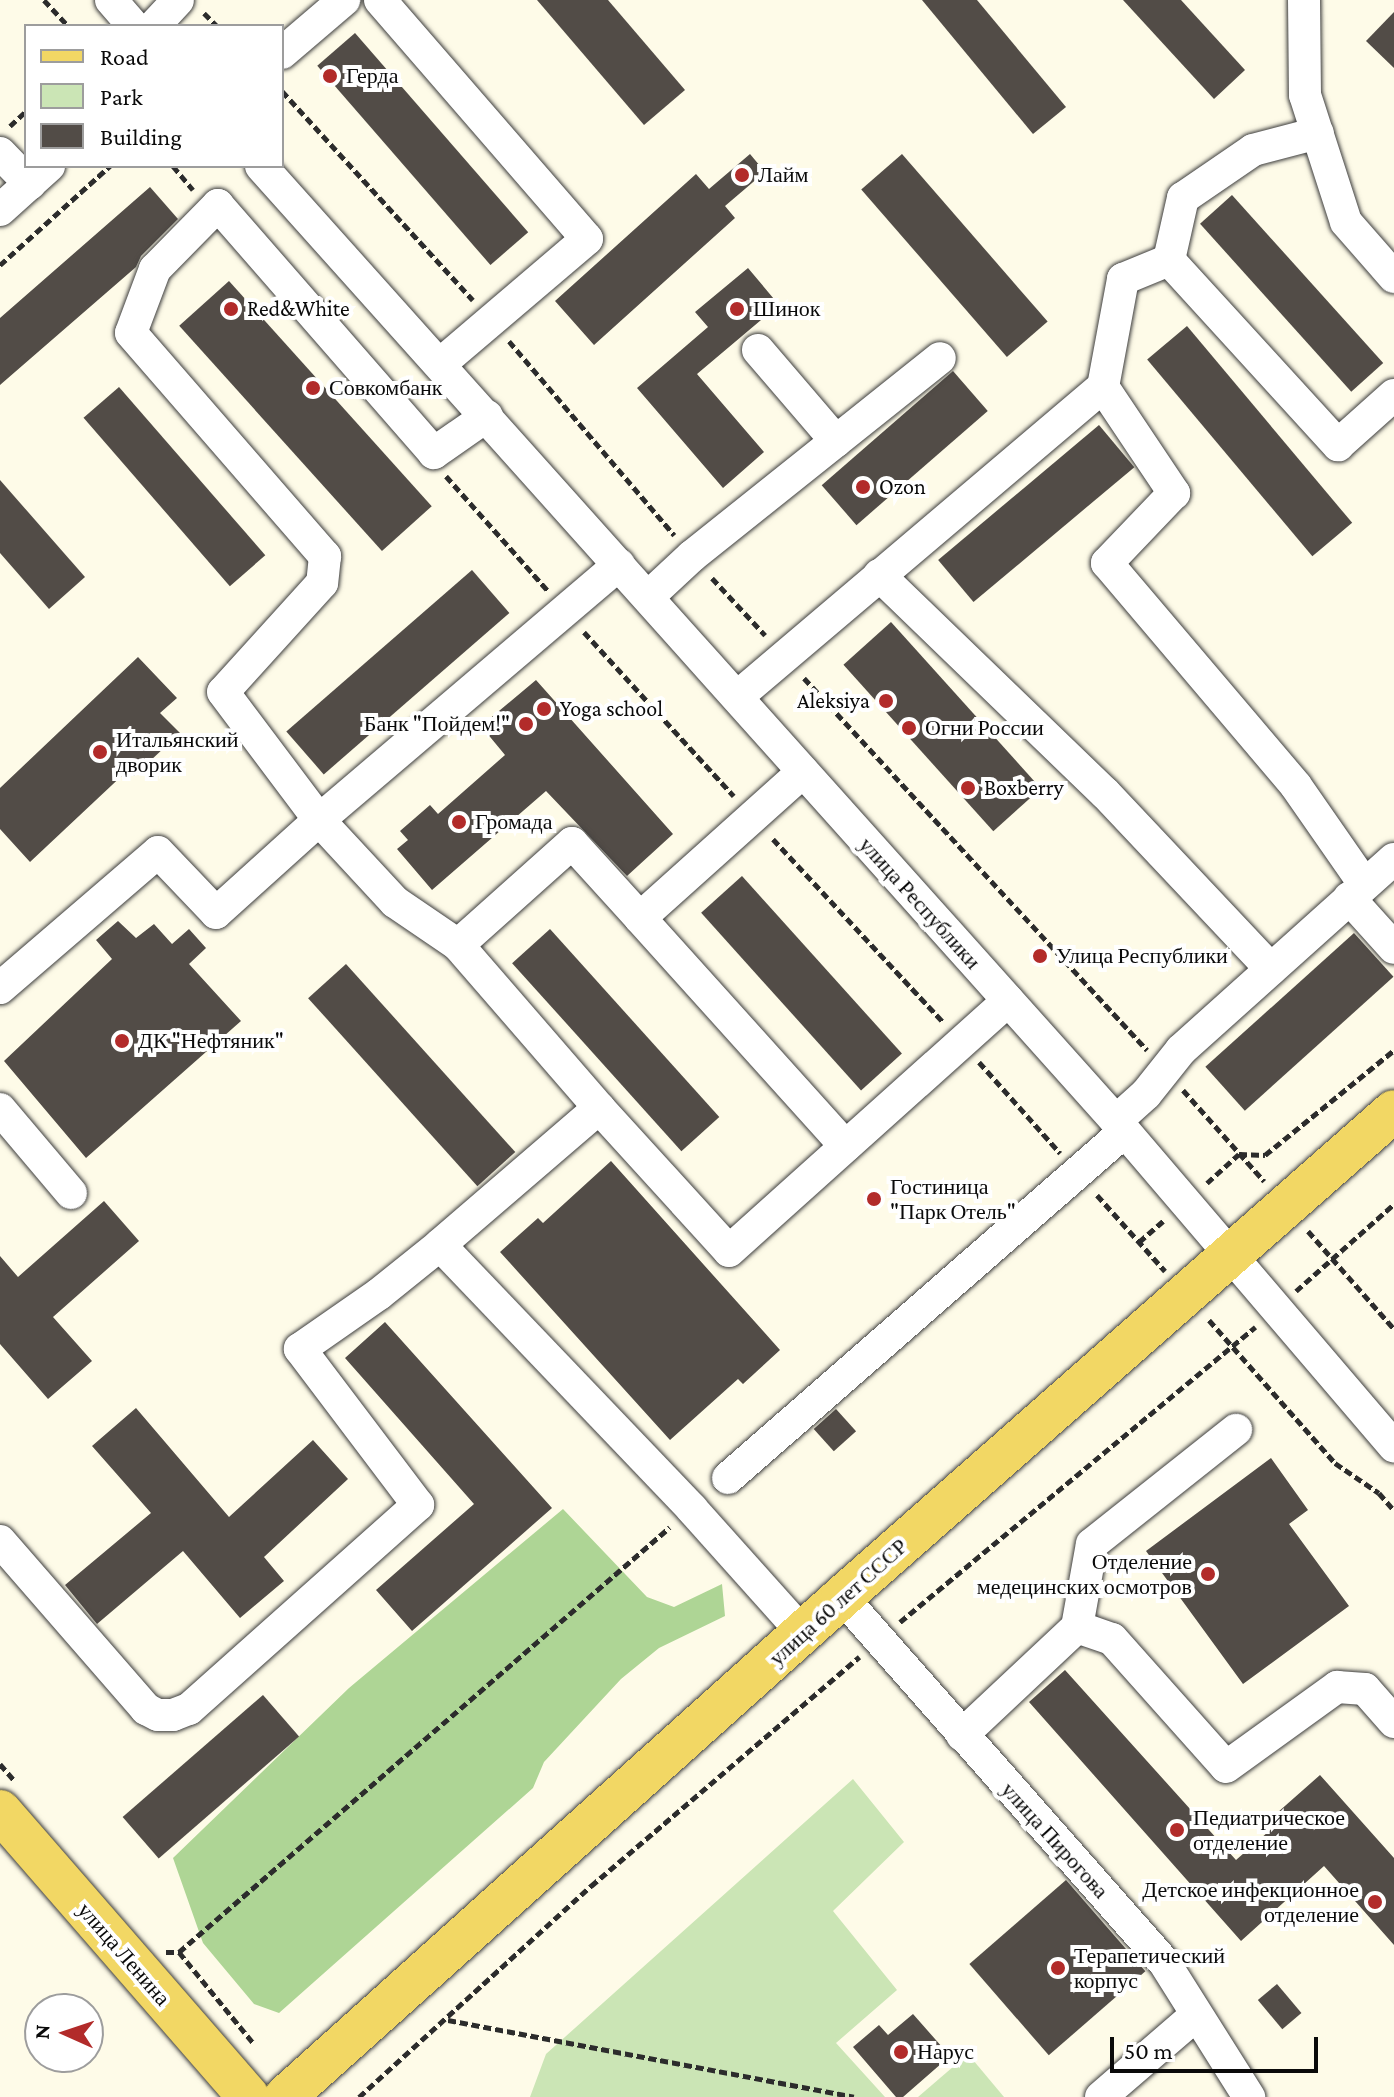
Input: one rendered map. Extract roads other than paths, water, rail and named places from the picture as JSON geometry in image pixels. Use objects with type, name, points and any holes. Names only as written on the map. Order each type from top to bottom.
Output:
[{"type":"main road","name":"улица 60 лет СССР","points":[[285,2097],[842,1597],[1394,1111]]},
{"type":"main road","name":"улица Ленина","points":[[0,1811],[249,2097]]},
{"type":"street","points":[[111,0],[132,24]]},
{"type":"street","points":[[156,24],[178,0]]},
{"type":"street","points":[[284,51],[344,0]]},
{"type":"street","points":[[380,0],[587,239],[440,364]]},
{"type":"street","points":[[1304,0],[1305,95],[1346,222],[1394,277]]},
{"type":"street","points":[[1169,260],[1183,198],[1253,150],[1318,133]]},
{"type":"street","points":[[0,153],[24,167]]},
{"type":"street","name":"улица Республики","points":[[263,168],[649,596],[1120,1126],[1394,1447]]},
{"type":"street","points":[[0,210],[39,175]]},
{"type":"street","points":[[487,416],[434,453],[218,205],[155,269],[131,333],[325,556],[322,583],[223,692],[319,820],[395,902],[458,945],[599,1108],[729,1251],[1008,1001]]},
{"type":"street","points":[[737,697],[1103,387],[1123,279],[1169,260]]},
{"type":"street","points":[[1169,260],[1338,445],[1394,395]]},
{"type":"street","points":[[758,350],[836,441]]},
{"type":"street","points":[[649,596],[692,556],[940,358]]},
{"type":"street","points":[[1103,387],[1174,493],[1107,563],[1296,786],[1356,891],[1394,948]]},
{"type":"street","points":[[0,988],[158,852],[216,913],[319,820],[619,565]]},
{"type":"street","points":[[879,575],[1105,793],[1271,969]]},
{"type":"street","points":[[640,918],[803,772]]},
{"type":"street","points":[[458,945],[572,843],[845,1146]]},
{"type":"street","points":[[728,1478],[1077,1173],[1120,1126],[1181,1050],[1394,859]]},
{"type":"street","points":[[0,1541],[146,1709],[158,1715],[173,1715],[189,1709],[418,1505],[300,1349],[379,1294],[440,1245],[599,1108]]},
{"type":"street","points":[[0,1109],[71,1193]]},
{"type":"street","points":[[440,1245],[692,1509],[803,1633]]},
{"type":"street","points":[[962,1735],[1077,1627],[1092,1544],[1236,1430]]},
{"type":"street","name":"улица Пирогова","points":[[842,1597],[1164,1962],[1249,2097]]},
{"type":"street","points":[[1077,1627],[1112,1639],[1226,1767],[1337,1687],[1365,1689],[1394,1722]]},
{"type":"street","points":[[1101,2097],[1196,2015]]},
{"type":"place","name":"Герда","points":[[330,76]]},
{"type":"place","name":"Лайм","points":[[742,175]]},
{"type":"place","name":"Red&White","points":[[231,309]]},
{"type":"place","name":"Шинок","points":[[737,309]]},
{"type":"place","name":"Совкомбанк","points":[[313,388]]},
{"type":"place","name":"Ozon","points":[[863,487]]},
{"type":"place","name":"Aleksiya","points":[[886,701]]},
{"type":"place","name":"Yoga school","points":[[544,709]]},
{"type":"place","name":"Банк \"Пойдем!\"","points":[[526,724]]},
{"type":"place","name":"Огни России","points":[[909,728]]},
{"type":"place","name":"Итальянский дворик","points":[[100,752]]},
{"type":"place","name":"Boxberry","points":[[968,788]]},
{"type":"place","name":"Громада","points":[[459,822]]},
{"type":"place","name":"Улица Республики","points":[[1040,956]]},
{"type":"place","name":"ДК \"Нефтяник\"","points":[[122,1041]]},
{"type":"place","name":"Гостиница \"Парк Отель\"","points":[[874,1199]]},
{"type":"place","name":"Отделение медецинских осмотров","points":[[1208,1574]]},
{"type":"place","name":"Педиатрическое отделение","points":[[1177,1830]]},
{"type":"place","name":"Детское инфекционное отделение","points":[[1375,1902]]},
{"type":"place","name":"Терапетический корпус","points":[[1058,1968]]},
{"type":"place","name":"Нарус","points":[[901,2052]]}]
